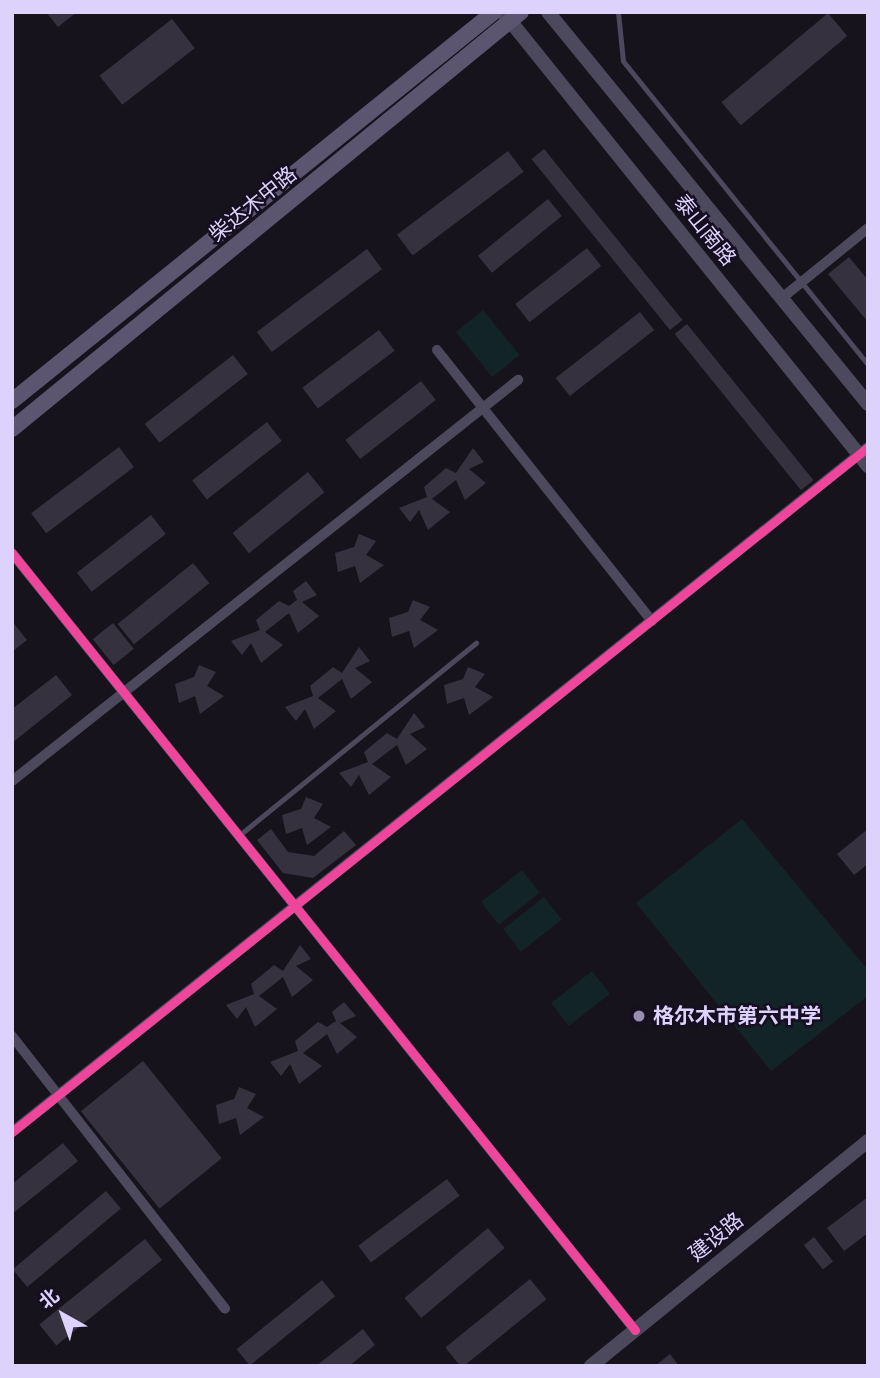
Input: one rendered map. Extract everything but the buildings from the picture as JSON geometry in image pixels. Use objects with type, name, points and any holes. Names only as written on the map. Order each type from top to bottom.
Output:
[{"type":"main road","name":"柴达木中路","points":[[12,401],[494,12]]},
{"type":"main road","name":"柴达木中路","points":[[12,429],[511,15]]},
{"type":"street","name":"泰山南路","points":[[548,12],[868,404]]},
{"type":"street","name":"泰山南路","points":[[511,15],[865,456]]},
{"type":"street","points":[[782,298],[868,228]]},
{"type":"street","points":[[437,350],[652,621]]},
{"type":"street","points":[[12,781],[518,380]]},
{"type":"street","points":[[12,1132],[298,910],[652,621],[865,456]]},
{"type":"street","points":[[12,553],[121,695],[298,910],[635,1330]]},
{"type":"street","points":[[12,1036],[225,1309]]},
{"type":"street","name":"建设路","points":[[591,1366],[868,1141]]},
{"type":"lane","points":[[618,12],[622,61],[868,365]]},
{"type":"lane","points":[[237,837],[476,643]]},
{"type":"shaded area","points":[[483,310],[520,355],[492,377],[456,332]]},
{"type":"shaded area","points":[[742,819],[868,970],[868,996],[771,1071],[636,903]]},
{"type":"shaded area","points":[[522,870],[540,893],[499,925],[481,902]]},
{"type":"shaded area","points":[[544,897],[562,920],[521,952],[503,929]]},
{"type":"shaded area","points":[[592,971],[610,994],[569,1026],[551,1003]]},
{"type":"cycle path","points":[[12,1132],[868,447]]},
{"type":"cycle path","points":[[12,553],[635,1330]]},
{"type":"place","name":"格尔木市第六中学","points":[[639,1016]]}]
